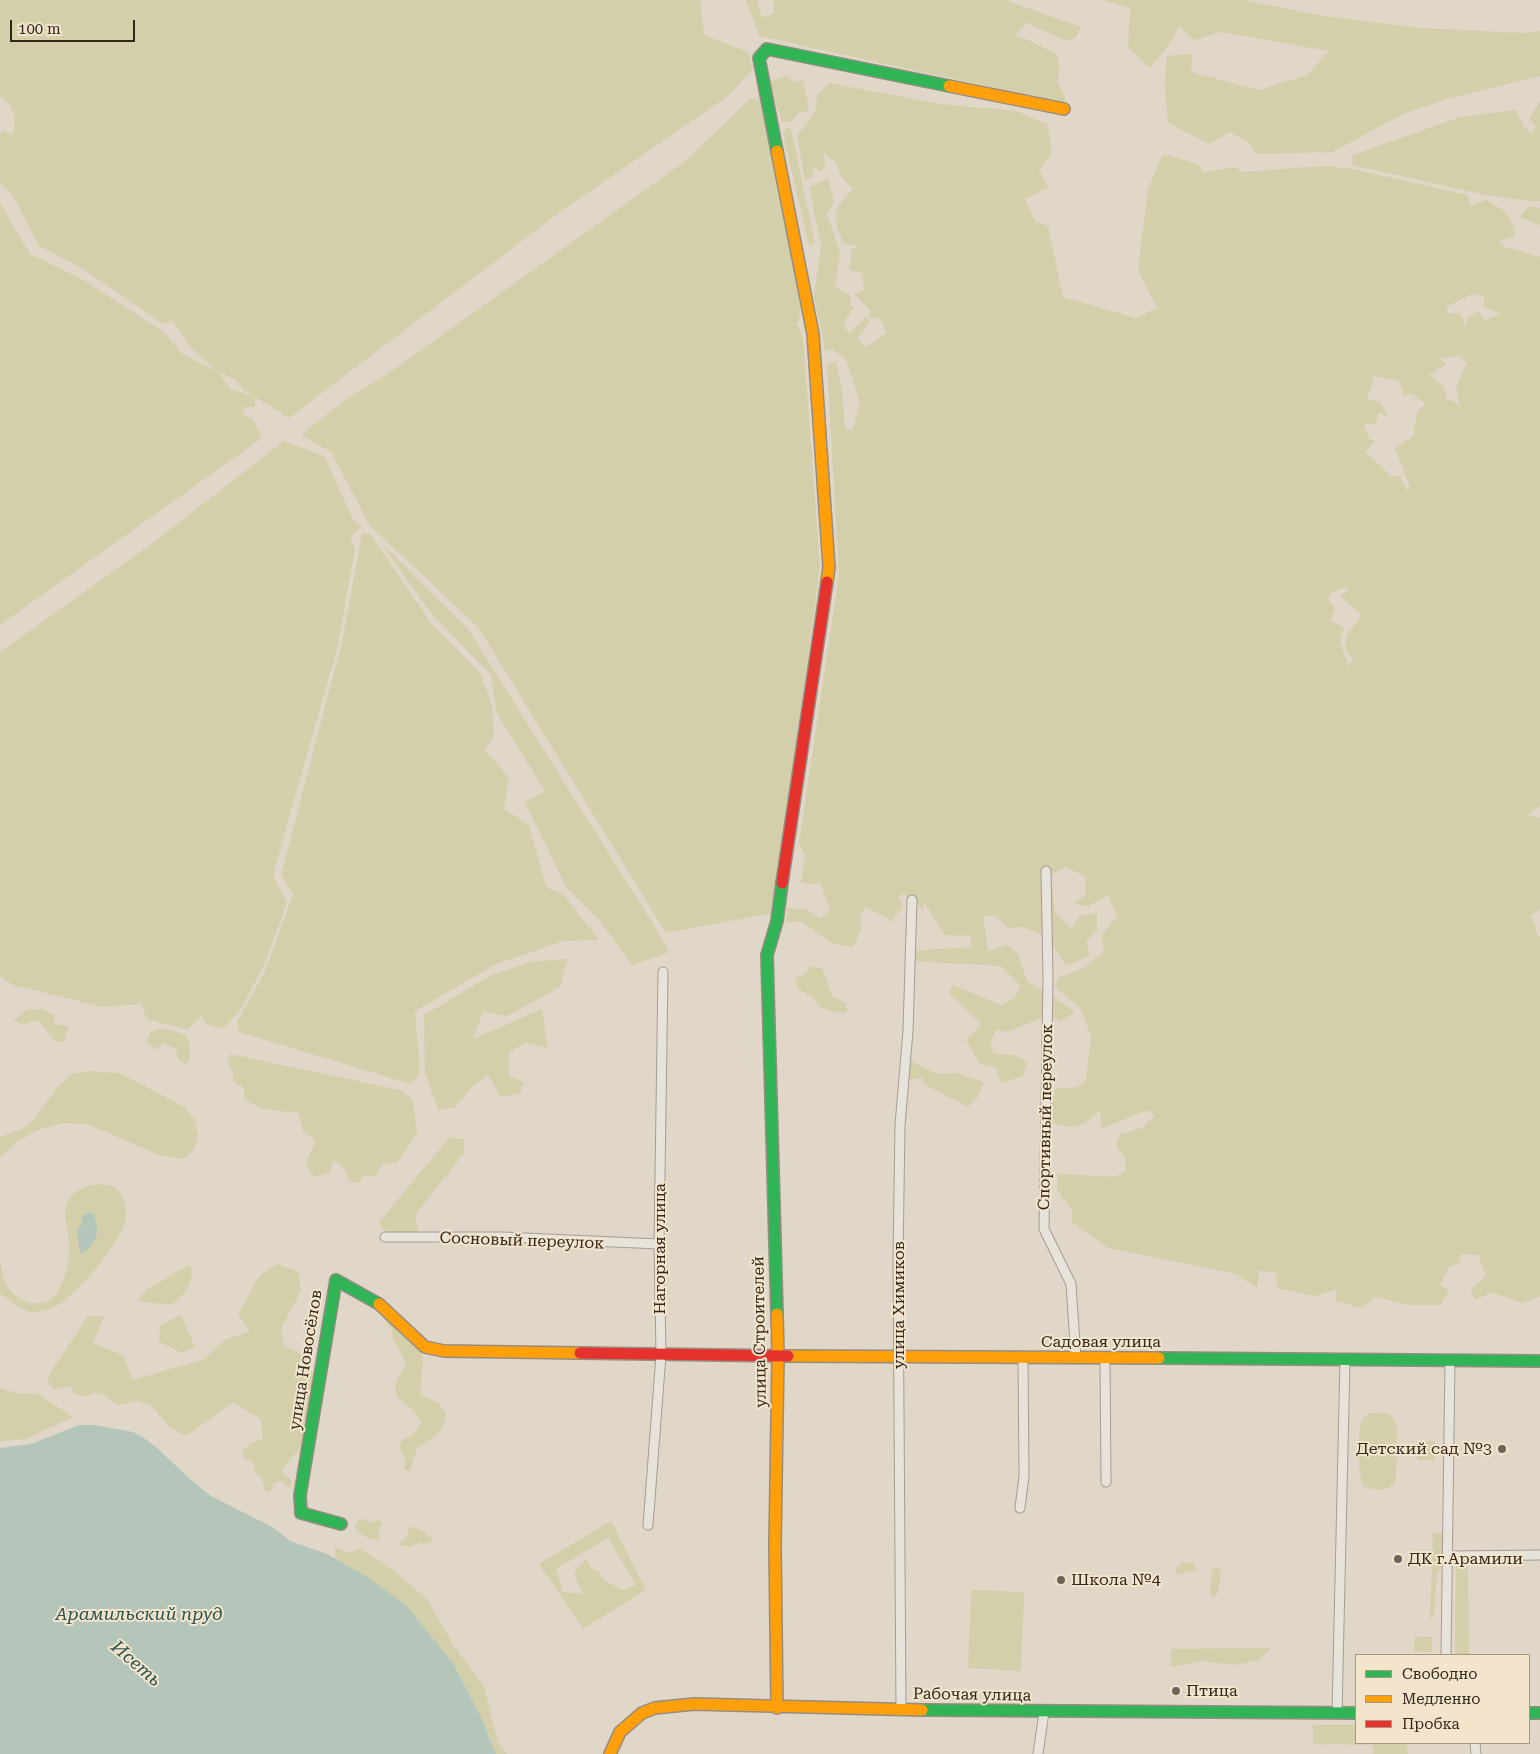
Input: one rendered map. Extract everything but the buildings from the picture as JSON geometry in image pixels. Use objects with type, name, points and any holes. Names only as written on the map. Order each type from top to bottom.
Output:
[{"type":"street","name":"улица Строителей","points":[[777,1708],[775,1545],[778,1356],[767,955],[778,921],[784,866],[829,566],[813,334],[759,58],[767,49],[1064,109]]},
{"type":"street","name":"Спортивный переулок","points":[[1046,871],[1048,978],[1044,1229],[1071,1284],[1076,1358]]},
{"type":"street","name":"улица Химиков","points":[[901,1710],[898,1260],[900,1125],[908,1031],[912,900]]},
{"type":"street","name":"Нагорная улица","points":[[648,1526],[661,1355],[659,1244],[663,972]]},
{"type":"street","name":"Сосновый переулок","points":[[384,1237],[503,1237],[659,1244]]},
{"type":"street","name":"улица Новосёлов","points":[[341,1524],[301,1513],[300,1495],[336,1280],[381,1305],[425,1347],[444,1351],[661,1355]]},
{"type":"street","name":"Садовая улица","points":[[661,1355],[1540,1361]]},
{"type":"street","points":[[1020,1508],[1024,1476],[1023,1357]]},
{"type":"street","points":[[1105,1358],[1106,1482]]},
{"type":"street","points":[[1338,1713],[1345,1360]]},
{"type":"street","points":[[1446,1654],[1450,1360]]},
{"type":"street","points":[[1448,1556],[1540,1555]]},
{"type":"street","name":"Рабочая улица","points":[[610,1754],[620,1732],[642,1713],[655,1708],[694,1704],[777,1708],[1044,1712],[1355,1713]]},
{"type":"street","points":[[1038,1754],[1044,1712]]},
{"type":"shaded area","points":[[0,0],[700,0],[704,35],[748,52],[753,69],[728,96],[560,212],[289,418],[255,397],[255,407],[243,407],[244,416],[252,418],[262,438],[0,625],[0,203],[30,254],[85,281],[165,333],[182,354],[218,372],[230,389],[254,396],[244,390],[234,379],[216,370],[192,349],[172,320],[163,324],[83,269],[39,246],[13,196],[0,182],[0,134],[4,130],[12,135],[15,119],[12,108],[0,97]]},
{"type":"shaded area","points":[[746,0],[757,0],[762,18],[774,13],[774,0],[1009,0],[1010,2],[1081,27],[1075,38],[1067,41],[1026,23],[1015,36],[1026,39],[1057,54],[1060,69],[1057,82],[1065,96],[1065,106],[986,86],[759,36]]},
{"type":"shaded area","points":[[1103,0],[1242,0],[1324,16],[1418,28],[1525,33],[1540,31],[1540,76],[1451,98],[1405,113],[1332,152],[1256,154],[1247,141],[1230,132],[1209,144],[1168,123],[1165,84],[1167,56],[1192,54],[1191,72],[1259,90],[1307,75],[1329,51],[1221,32],[1193,40],[1180,26],[1167,47],[1150,68],[1128,47],[1130,8]]},
{"type":"shaded area","points":[[787,76],[794,82],[803,79],[809,110],[798,114],[791,122],[782,122],[769,81]]},
{"type":"shaded area","points":[[829,83],[940,104],[1016,111],[1047,124],[1052,152],[1039,170],[1049,187],[1025,199],[1035,221],[1048,226],[1063,297],[1136,318],[1157,308],[1138,270],[1148,189],[1163,154],[1198,164],[1203,172],[1236,167],[1241,172],[1326,166],[1353,169],[1467,195],[1471,205],[1487,200],[1504,211],[1515,228],[1514,237],[1499,241],[1505,247],[1540,257],[1540,806],[1528,815],[1540,818],[1540,909],[1530,917],[1535,923],[1537,936],[1540,936],[1540,1296],[1522,1303],[1490,1293],[1475,1300],[1471,1290],[1486,1276],[1478,1255],[1461,1254],[1460,1263],[1449,1267],[1440,1285],[1449,1290],[1441,1305],[1408,1305],[1376,1297],[1362,1308],[1335,1301],[1337,1289],[1314,1296],[1277,1288],[1276,1273],[1259,1270],[1257,1288],[1236,1274],[1108,1248],[1072,1222],[1072,1210],[1057,1190],[1058,1174],[1115,1177],[1126,1171],[1125,1158],[1116,1146],[1120,1134],[1142,1128],[1155,1115],[1147,1110],[1101,1129],[1100,1111],[1087,1121],[1076,1126],[1063,1126],[1047,1121],[1055,1089],[1077,1087],[1086,1080],[1091,1037],[1081,1009],[1054,986],[1060,977],[1085,967],[1104,951],[1101,936],[1117,916],[1108,895],[1089,906],[1074,904],[1086,894],[1085,876],[1065,867],[1051,875],[1055,912],[1071,929],[1080,916],[1097,913],[1097,930],[1086,942],[1090,955],[1066,966],[1048,938],[1023,927],[1008,928],[995,916],[983,916],[988,951],[1007,945],[1018,954],[1027,981],[1075,1011],[1061,1022],[1050,1015],[1006,1032],[996,1029],[990,1046],[994,1054],[1014,1055],[1027,1062],[1023,1076],[1001,1083],[996,1068],[980,1064],[966,1040],[981,1024],[949,993],[953,985],[1001,1005],[1015,997],[1020,985],[1001,966],[913,961],[912,951],[971,947],[970,936],[945,935],[924,902],[923,909],[903,894],[899,896],[903,907],[891,921],[866,907],[860,914],[861,930],[853,947],[833,944],[801,921],[786,922],[787,908],[808,910],[820,919],[830,911],[821,884],[801,883],[805,856],[799,843],[839,575],[827,365],[836,361],[842,390],[845,430],[853,429],[860,403],[846,359],[833,350],[825,350],[814,296],[821,245],[809,187],[828,178],[834,202],[827,214],[840,253],[835,286],[842,292],[850,295],[851,306],[854,307],[845,320],[844,328],[850,333],[866,317],[870,322],[857,338],[866,347],[887,333],[880,319],[868,316],[871,312],[854,294],[864,289],[862,273],[849,270],[852,248],[857,249],[858,246],[843,243],[837,225],[837,209],[853,189],[842,178],[836,163],[824,153],[825,166],[821,171],[812,166],[814,176],[805,180],[797,136],[816,110],[817,95]],"holes":[[[1473,294],[1484,297],[1484,307],[1501,314],[1485,320],[1478,311],[1468,318],[1465,330],[1464,320],[1460,313],[1448,313],[1446,307]],[[1459,356],[1467,363],[1456,387],[1460,408],[1454,401],[1447,400],[1443,386],[1429,375],[1446,364],[1440,358]],[[1374,376],[1399,381],[1404,396],[1411,393],[1426,404],[1417,412],[1413,436],[1395,448],[1410,488],[1407,491],[1400,476],[1391,476],[1365,451],[1376,441],[1369,439],[1364,423],[1375,425],[1379,413],[1388,416],[1380,402],[1367,399]],[[1346,587],[1349,590],[1340,596],[1362,615],[1347,635],[1345,648],[1353,660],[1348,667],[1340,641],[1344,628],[1331,620],[1335,608],[1328,599],[1333,592]]]},
{"type":"shaded area","points":[[764,98],[801,310],[797,325],[803,337],[820,568],[773,913],[666,933],[478,627],[370,526],[331,452],[301,435],[346,399],[389,373],[684,162],[750,99]]},
{"type":"shaded area","points":[[1540,101],[1540,201],[1481,194],[1352,165],[1353,155],[1460,117],[1516,110],[1524,127],[1531,133],[1536,127],[1529,119]]},
{"type":"shaded area","points":[[786,128],[791,129],[815,243],[809,246],[783,133]]},
{"type":"shaded area","points":[[1529,206],[1540,208],[1540,225],[1519,217]]},
{"type":"shaded area","points":[[284,441],[325,457],[353,520],[362,526],[350,538],[355,549],[337,649],[273,876],[287,902],[266,961],[241,1009],[223,1029],[206,1024],[201,1016],[188,1030],[147,1019],[141,1004],[103,1007],[13,985],[0,976],[0,652],[146,548]]},
{"type":"shaded area","points":[[362,533],[371,535],[431,623],[480,673],[492,704],[494,735],[485,750],[509,778],[504,809],[529,825],[546,887],[563,894],[599,940],[563,941],[496,964],[415,1011],[420,1073],[411,1084],[239,1032],[237,1022],[264,973],[293,895],[281,875],[342,642]]},
{"type":"shaded area","points":[[380,542],[468,629],[669,952],[632,965],[600,921],[566,887],[525,802],[545,791],[497,714],[491,675],[431,613]]},
{"type":"shaded area","points":[[568,959],[560,987],[507,1016],[483,1012],[473,1039],[542,1009],[548,1048],[526,1043],[509,1052],[509,1075],[524,1083],[520,1093],[501,1097],[488,1075],[472,1087],[456,1107],[438,1110],[425,1073],[424,1015],[492,975],[530,962]]},
{"type":"shaded area","points":[[811,966],[823,969],[832,996],[846,1003],[847,1012],[837,1013],[820,1007],[812,997],[797,988],[795,977],[804,975]]},
{"type":"shaded area","points":[[42,1009],[55,1016],[53,1024],[68,1026],[65,1042],[55,1042],[38,1020],[24,1024],[13,1021],[26,1010]]},
{"type":"shaded area","points":[[162,1028],[186,1035],[190,1044],[190,1058],[186,1064],[178,1060],[176,1049],[163,1043],[157,1049],[146,1042],[151,1032]]},
{"type":"shaded area","points":[[230,1054],[400,1090],[413,1100],[417,1133],[398,1162],[383,1164],[373,1177],[363,1175],[359,1183],[349,1181],[345,1169],[333,1161],[330,1172],[313,1177],[306,1162],[316,1141],[303,1131],[299,1113],[263,1109],[244,1099],[244,1088],[233,1081],[233,1072],[227,1061]]},
{"type":"shaded area","points":[[911,1061],[937,1074],[957,1073],[984,1082],[978,1097],[968,1107],[923,1084],[923,1077],[911,1080],[901,1069]]},
{"type":"shaded area","points":[[89,1071],[120,1073],[184,1107],[195,1120],[198,1135],[194,1150],[183,1159],[162,1156],[87,1124],[62,1123],[35,1131],[17,1142],[0,1157],[0,1137],[22,1129],[31,1123],[57,1088],[72,1074]]},
{"type":"shaded area","points":[[449,1138],[464,1139],[464,1153],[415,1215],[419,1235],[387,1235],[379,1222]]},
{"type":"shaded area","points":[[90,1185],[112,1186],[120,1193],[125,1202],[126,1218],[121,1233],[107,1255],[88,1277],[61,1303],[40,1311],[24,1310],[2,1295],[0,1293],[0,1259],[6,1284],[12,1293],[30,1303],[41,1303],[52,1298],[65,1276],[69,1258],[69,1242],[65,1218],[69,1199],[76,1191]]},
{"type":"shaded area","points":[[190,1264],[192,1277],[188,1288],[171,1305],[137,1301],[146,1290]]},
{"type":"shaded area","points":[[277,1264],[299,1272],[301,1291],[281,1329],[284,1346],[308,1357],[313,1378],[303,1444],[281,1471],[292,1481],[290,1488],[280,1480],[273,1484],[272,1490],[266,1492],[262,1480],[255,1472],[253,1461],[244,1459],[242,1451],[252,1442],[263,1440],[261,1419],[233,1403],[186,1436],[169,1427],[152,1406],[136,1401],[118,1405],[104,1395],[94,1393],[86,1397],[73,1393],[72,1386],[53,1390],[47,1378],[88,1316],[104,1316],[93,1343],[124,1356],[132,1380],[203,1360],[225,1340],[250,1331],[238,1314],[260,1275]]},
{"type":"shaded area","points":[[181,1315],[195,1347],[182,1353],[159,1342],[160,1325]]},
{"type":"shaded area","points":[[387,1316],[422,1353],[420,1394],[438,1403],[446,1413],[443,1426],[437,1434],[417,1448],[410,1471],[404,1470],[406,1461],[399,1447],[402,1440],[413,1435],[421,1422],[414,1411],[396,1396],[395,1387],[397,1380],[406,1367],[402,1355],[393,1340],[392,1331],[384,1318]]},
{"type":"shaded area","points":[[0,1388],[20,1394],[38,1394],[73,1417],[26,1439],[0,1441]]},
{"type":"shaded area","points":[[1369,1413],[1392,1416],[1397,1428],[1396,1481],[1393,1485],[1381,1490],[1363,1486],[1361,1480],[1359,1456],[1360,1426],[1363,1419]]},
{"type":"shaded area","points":[[1417,1441],[1435,1441],[1435,1460],[1417,1460]]},
{"type":"shaded area","points":[[362,1518],[370,1523],[378,1520],[382,1524],[378,1532],[380,1540],[365,1536],[356,1529],[354,1526]]},
{"type":"shaded area","points":[[611,1521],[646,1590],[583,1629],[539,1564]],"holes":[[[608,1538],[636,1585],[621,1590],[604,1580],[599,1572],[591,1568],[586,1559],[574,1573],[582,1594],[563,1592],[556,1569]]]},
{"type":"shaded area","points":[[410,1526],[431,1537],[432,1542],[424,1544],[420,1542],[410,1547],[398,1544],[407,1536]]},
{"type":"shaded area","points":[[1433,1533],[1447,1533],[1445,1564],[1437,1573],[1434,1616],[1430,1619]]},
{"type":"shaded area","points":[[335,1548],[352,1553],[360,1548],[393,1570],[427,1599],[454,1646],[484,1686],[498,1743],[507,1754],[496,1754],[480,1715],[453,1663],[406,1605],[335,1558]]},
{"type":"shaded area","points":[[1182,1562],[1194,1563],[1197,1570],[1177,1575],[1176,1569]]},
{"type":"shaded area","points":[[1456,1566],[1468,1566],[1469,1654],[1455,1654]]},
{"type":"shaded area","points":[[1217,1567],[1221,1570],[1218,1593],[1213,1597],[1210,1592],[1212,1569]]},
{"type":"shaded area","points":[[971,1590],[1024,1592],[1021,1671],[968,1668]]},
{"type":"shaded area","points":[[1415,1636],[1432,1637],[1431,1652],[1414,1651]]},
{"type":"shaded area","points":[[1271,1648],[1259,1660],[1235,1665],[1200,1661],[1171,1667],[1171,1649]]},
{"type":"shaded area","points":[[1313,1725],[1355,1725],[1355,1744],[1406,1744],[1408,1754],[1373,1754],[1373,1745],[1313,1744]]},
{"type":"water","points":[[86,1213],[92,1213],[97,1224],[97,1230],[94,1242],[86,1251],[80,1253],[77,1231],[82,1224],[82,1217]]},
{"type":"water","name":"Арамильский пруд","points":[[79,1425],[94,1425],[133,1432],[141,1436],[211,1496],[274,1528],[290,1541],[327,1554],[367,1577],[406,1605],[453,1663],[480,1715],[496,1754],[0,1754],[0,1448],[31,1444]]},
{"type":"traffic: fast","points":[[777,151],[759,58],[767,49],[949,86]]},
{"type":"traffic: fast","points":[[777,1314],[767,955],[777,921],[782,883]]},
{"type":"traffic: fast","points":[[341,1524],[301,1513],[300,1495],[336,1280],[379,1304]]},
{"type":"traffic: fast","points":[[1159,1358],[1540,1361]]},
{"type":"traffic: fast","points":[[922,1710],[1355,1713]]},
{"type":"traffic: fast","points":[[1530,1713],[1540,1713]]},
{"type":"traffic: slow","points":[[949,86],[1064,109]]},
{"type":"traffic: slow","points":[[777,151],[813,334],[829,567],[827,582]]},
{"type":"traffic: slow","points":[[379,1304],[425,1347],[444,1351],[580,1353]]},
{"type":"traffic: slow","points":[[777,1314],[775,1545],[777,1708]]},
{"type":"traffic: slow","points":[[788,1356],[1159,1358]]},
{"type":"traffic: slow","points":[[610,1754],[620,1732],[642,1713],[655,1708],[694,1704],[922,1710]]},
{"type":"traffic: jam","points":[[782,883],[827,582]]},
{"type":"traffic: jam","points":[[580,1353],[788,1356]]},
{"type":"place","name":"Детский сад №3","points":[[1502,1449]]},
{"type":"place","name":"ДК г.Арамили","points":[[1398,1559]]},
{"type":"place","name":"Школа №4","points":[[1061,1580]]},
{"type":"place","name":"Птица","points":[[1176,1691]]},
{"type":"water label","name":"Исеть","points":[[136,1664]]}]
